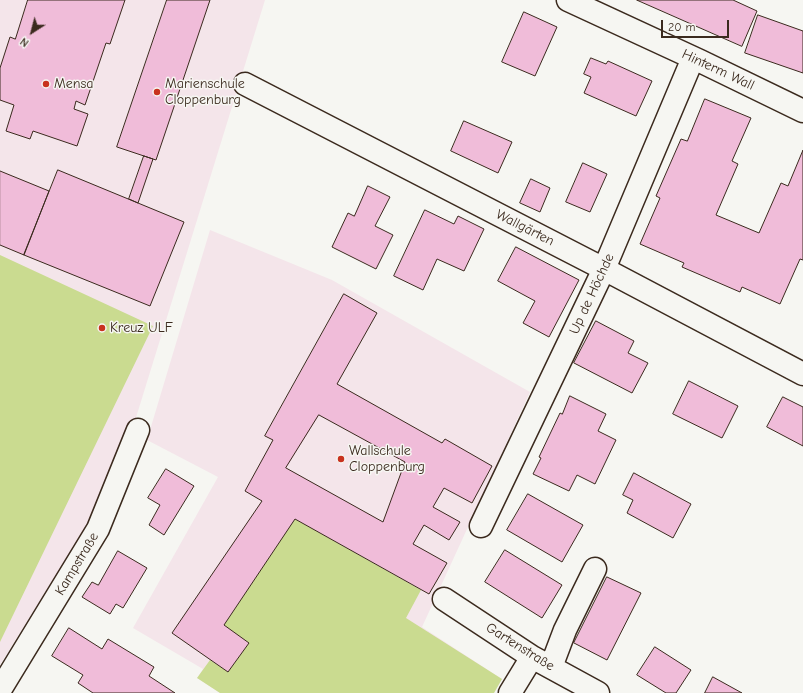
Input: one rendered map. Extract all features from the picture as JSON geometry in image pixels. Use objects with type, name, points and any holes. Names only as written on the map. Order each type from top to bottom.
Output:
[{"type":"street","name":"Hinterm Wall","points":[[568,0],[803,111]]},
{"type":"street","name":"Up de Höchde","points":[[481,526],[604,269],[693,58]]},
{"type":"street","name":"Wallgärten","points":[[245,84],[604,269],[803,374]]},
{"type":"street","name":"Kampstraße","points":[[0,690],[98,529],[138,430]]},
{"type":"street","points":[[510,693],[541,662],[565,630],[595,569]]},
{"type":"street","name":"Gartenstraße","points":[[444,599],[541,662],[598,693]]},
{"type":"shaded area","points":[[0,0],[265,0],[134,424],[85,528],[0,665]]},
{"type":"shaded area","name":"Wallschule Cloppenburg","points":[[210,230],[332,280],[530,392],[422,627],[502,679],[494,693],[220,693],[197,678],[203,669],[133,628],[218,477],[147,440]]},
{"type":"green space","points":[[0,255],[153,326],[0,642]]},
{"type":"green space","points":[[295,519],[421,590],[406,618],[502,679],[494,693],[220,693],[197,678],[210,660],[228,672],[249,643],[224,625]]},
{"type":"building","name":"Mensa","points":[[28,0],[125,0],[110,44],[106,43],[85,105],[76,101],[74,109],[88,114],[77,146],[33,131],[30,139],[6,131],[14,105],[0,100],[0,68],[10,37],[15,39]]},
{"type":"building","points":[[167,0],[210,0],[156,160],[117,147]]},
{"type":"building","points":[[637,0],[733,0],[757,11],[742,46]]},
{"type":"building","points":[[524,12],[557,27],[535,76],[502,62]]},
{"type":"building","points":[[758,15],[803,31],[803,73],[745,53]]},
{"type":"building","points":[[591,58],[606,64],[608,61],[652,81],[636,116],[584,93],[591,77],[584,74]]},
{"type":"building","points":[[705,99],[751,118],[732,161],[738,164],[716,215],[759,233],[781,183],[788,186],[803,150],[803,260],[800,259],[780,304],[742,287],[740,292],[682,267],[684,263],[640,244],[660,198],[656,196],[681,139],[687,141]]},
{"type":"building","points":[[464,121],[512,142],[498,173],[451,151]]},
{"type":"building","points":[[144,156],[153,159],[138,203],[129,199]]},
{"type":"building","points":[[583,163],[607,174],[590,212],[566,202]]},
{"type":"building","points":[[58,170],[184,222],[150,306],[24,255]]},
{"type":"building","points":[[0,171],[49,191],[24,255],[0,245]]},
{"type":"building","points":[[531,179],[550,188],[540,212],[520,203]]},
{"type":"building","points":[[368,186],[390,197],[375,226],[393,235],[376,269],[332,247],[348,213],[354,216]]},
{"type":"building","points":[[425,210],[454,224],[458,216],[484,229],[464,271],[437,259],[423,290],[394,276]]},
{"type":"building","points":[[516,247],[579,280],[549,337],[523,323],[535,301],[498,281]]},
{"type":"building","points":[[344,294],[377,313],[337,384],[442,443],[445,439],[492,466],[472,503],[444,488],[433,507],[460,522],[449,540],[424,525],[413,544],[447,563],[429,594],[295,519],[224,625],[249,643],[228,672],[172,633],[262,501],[245,491],[273,440],[265,436]],"holes":[[[319,415],[405,462],[383,522],[286,468]]]},
{"type":"building","points":[[596,321],[634,341],[628,353],[648,363],[632,393],[574,363]]},
{"type":"building","points":[[689,381],[738,406],[722,438],[673,414]]},
{"type":"building","points":[[570,396],[606,414],[598,431],[616,440],[595,484],[577,475],[569,491],[533,474],[541,458],[539,457],[560,413],[562,414]]},
{"type":"building","points":[[783,397],[803,407],[803,446],[767,427]]},
{"type":"building","points":[[166,469],[194,486],[164,535],[149,525],[160,505],[148,498]]},
{"type":"building","points":[[634,473],[691,504],[673,538],[627,513],[633,500],[623,495]]},
{"type":"building","points":[[528,494],[583,525],[562,562],[507,530]]},
{"type":"building","points":[[505,550],[562,585],[542,618],[485,582]]},
{"type":"building","points":[[118,551],[147,568],[123,608],[116,604],[110,614],[82,597],[92,582],[98,585]]},
{"type":"building","points":[[607,577],[641,593],[607,660],[574,643]]},
{"type":"building","points":[[69,628],[102,649],[108,639],[154,667],[149,676],[175,693],[93,693],[78,683],[83,675],[52,656]]},
{"type":"building","points":[[655,647],[691,670],[676,693],[666,693],[637,675]]},
{"type":"building","points":[[713,677],[742,693],[705,693]]},
{"type":"place","name":"Mensa","points":[[46,84]]},
{"type":"place","name":"Marienschule Cloppenburg","points":[[157,92]]},
{"type":"place","name":"Kreuz ULF","points":[[102,328]]},
{"type":"place","name":"Wallschule Cloppenburg","points":[[341,459]]}]
